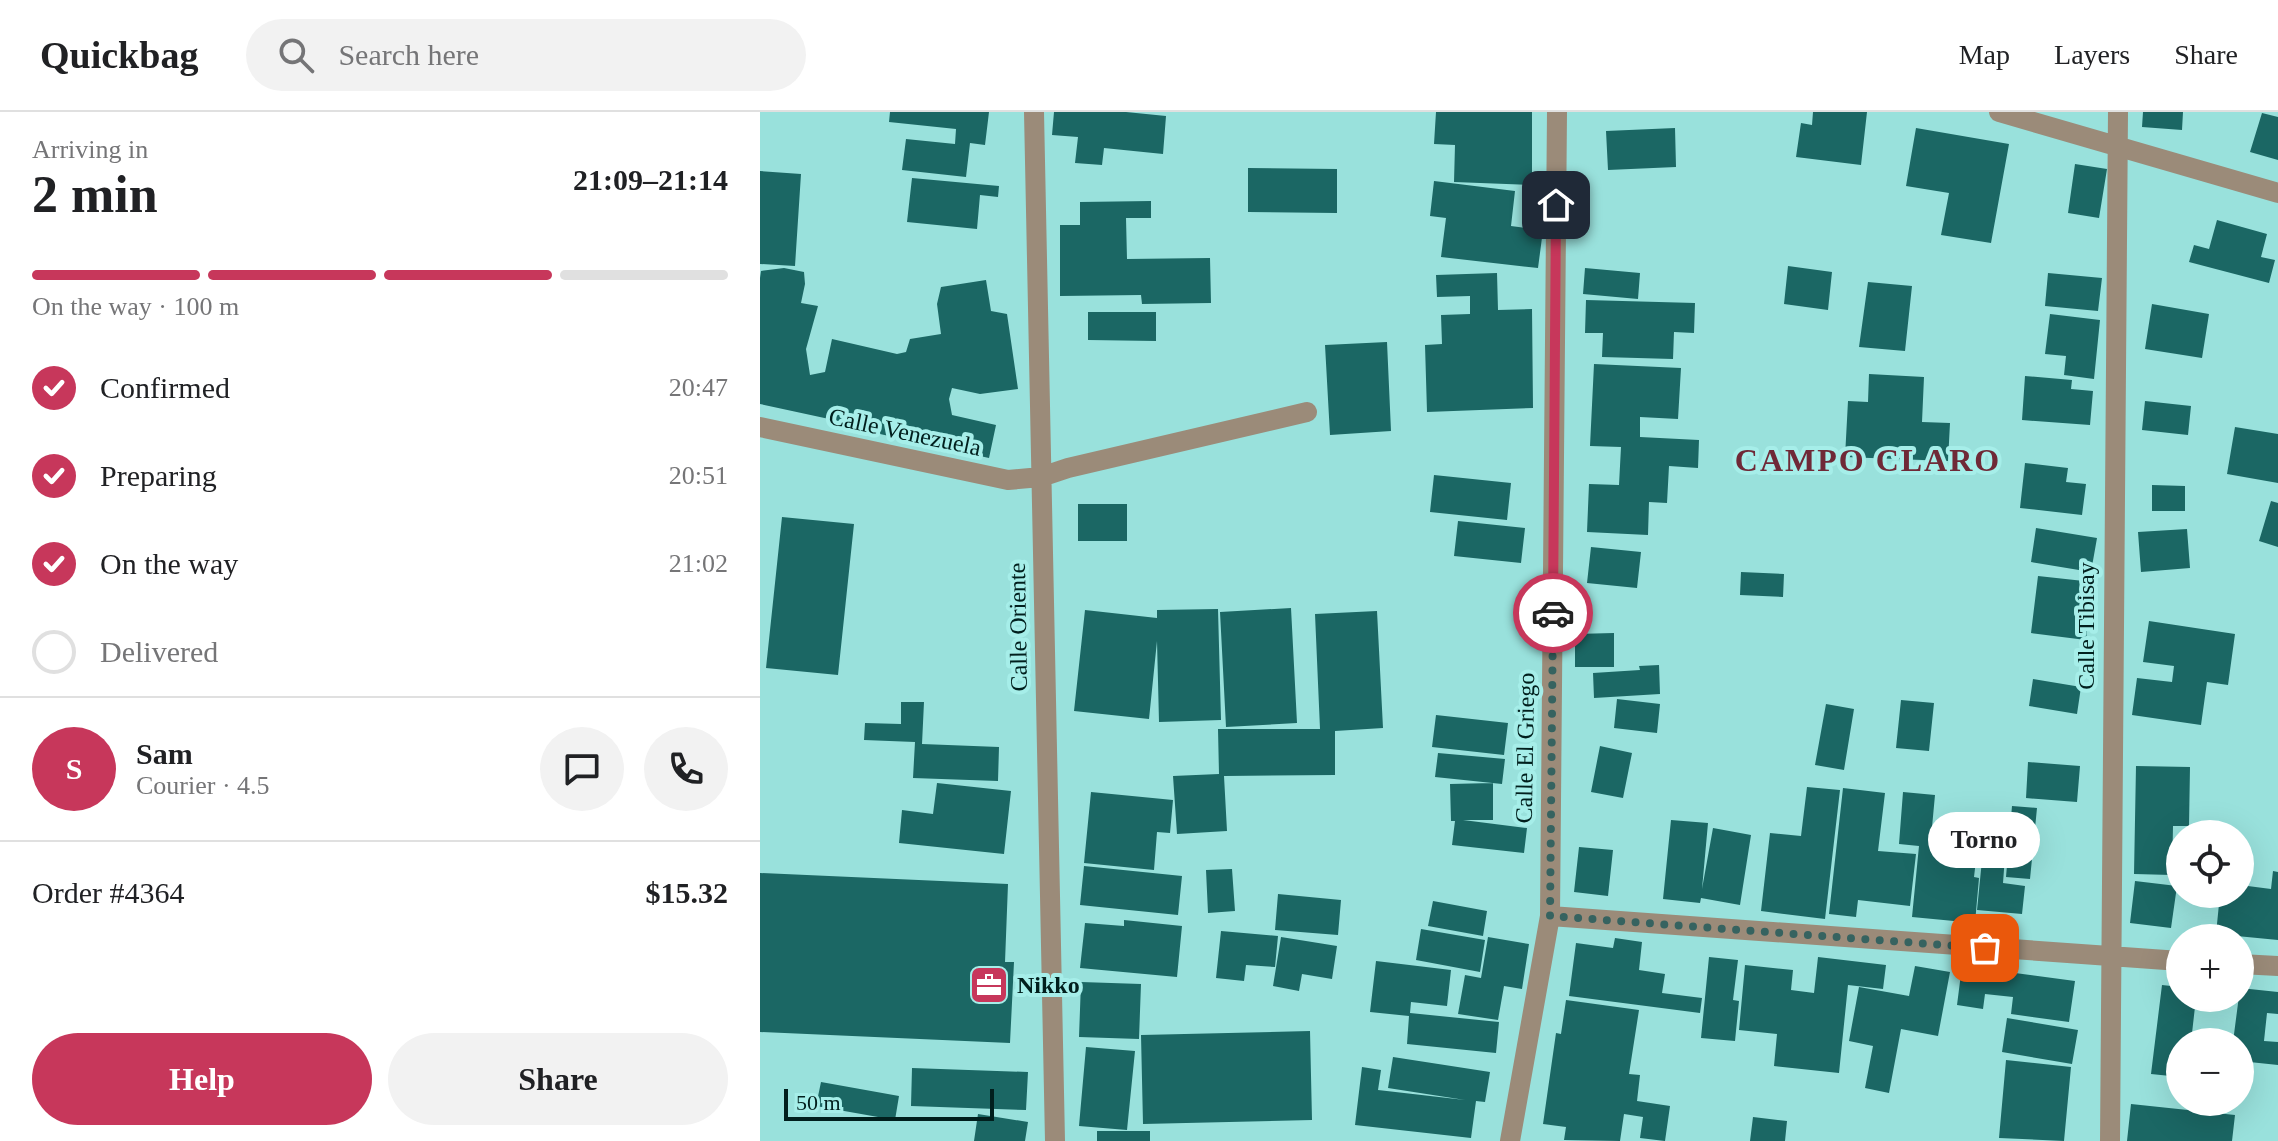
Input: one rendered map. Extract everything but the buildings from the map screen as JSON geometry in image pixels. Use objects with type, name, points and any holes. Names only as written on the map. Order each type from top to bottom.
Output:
[{"type":"street","name":"Calle Oriente","points":[[1034,112],[1055,1141]]},
{"type":"street","name":"Calle El Griego","points":[[1510,1141],[1550,916],[1557,112]]},
{"type":"street","points":[[1999,112],[2278,193]]},
{"type":"street","name":"Calle Tibisay","points":[[2110,1141],[2109,957],[2118,112]]},
{"type":"street","name":"Calle Venezuela","points":[[760,427],[1008,480],[1041,477],[1307,412]]},
{"type":"street","points":[[1550,916],[2166,960]]},
{"type":"street","points":[[2254,965],[2278,966]]},
{"type":"way so far","points":[[1553,613],[1550,916],[1985,948]]},
{"type":"place","name":"Torno","points":[[1985,948]]},
{"type":"place","name":"Nikko","points":[[989,985]]},
{"type":"district","name":"CAMPO CLARO","points":[[1868,460]]},
{"type":"route","points":[[1553,613],[1556,205]]}]
